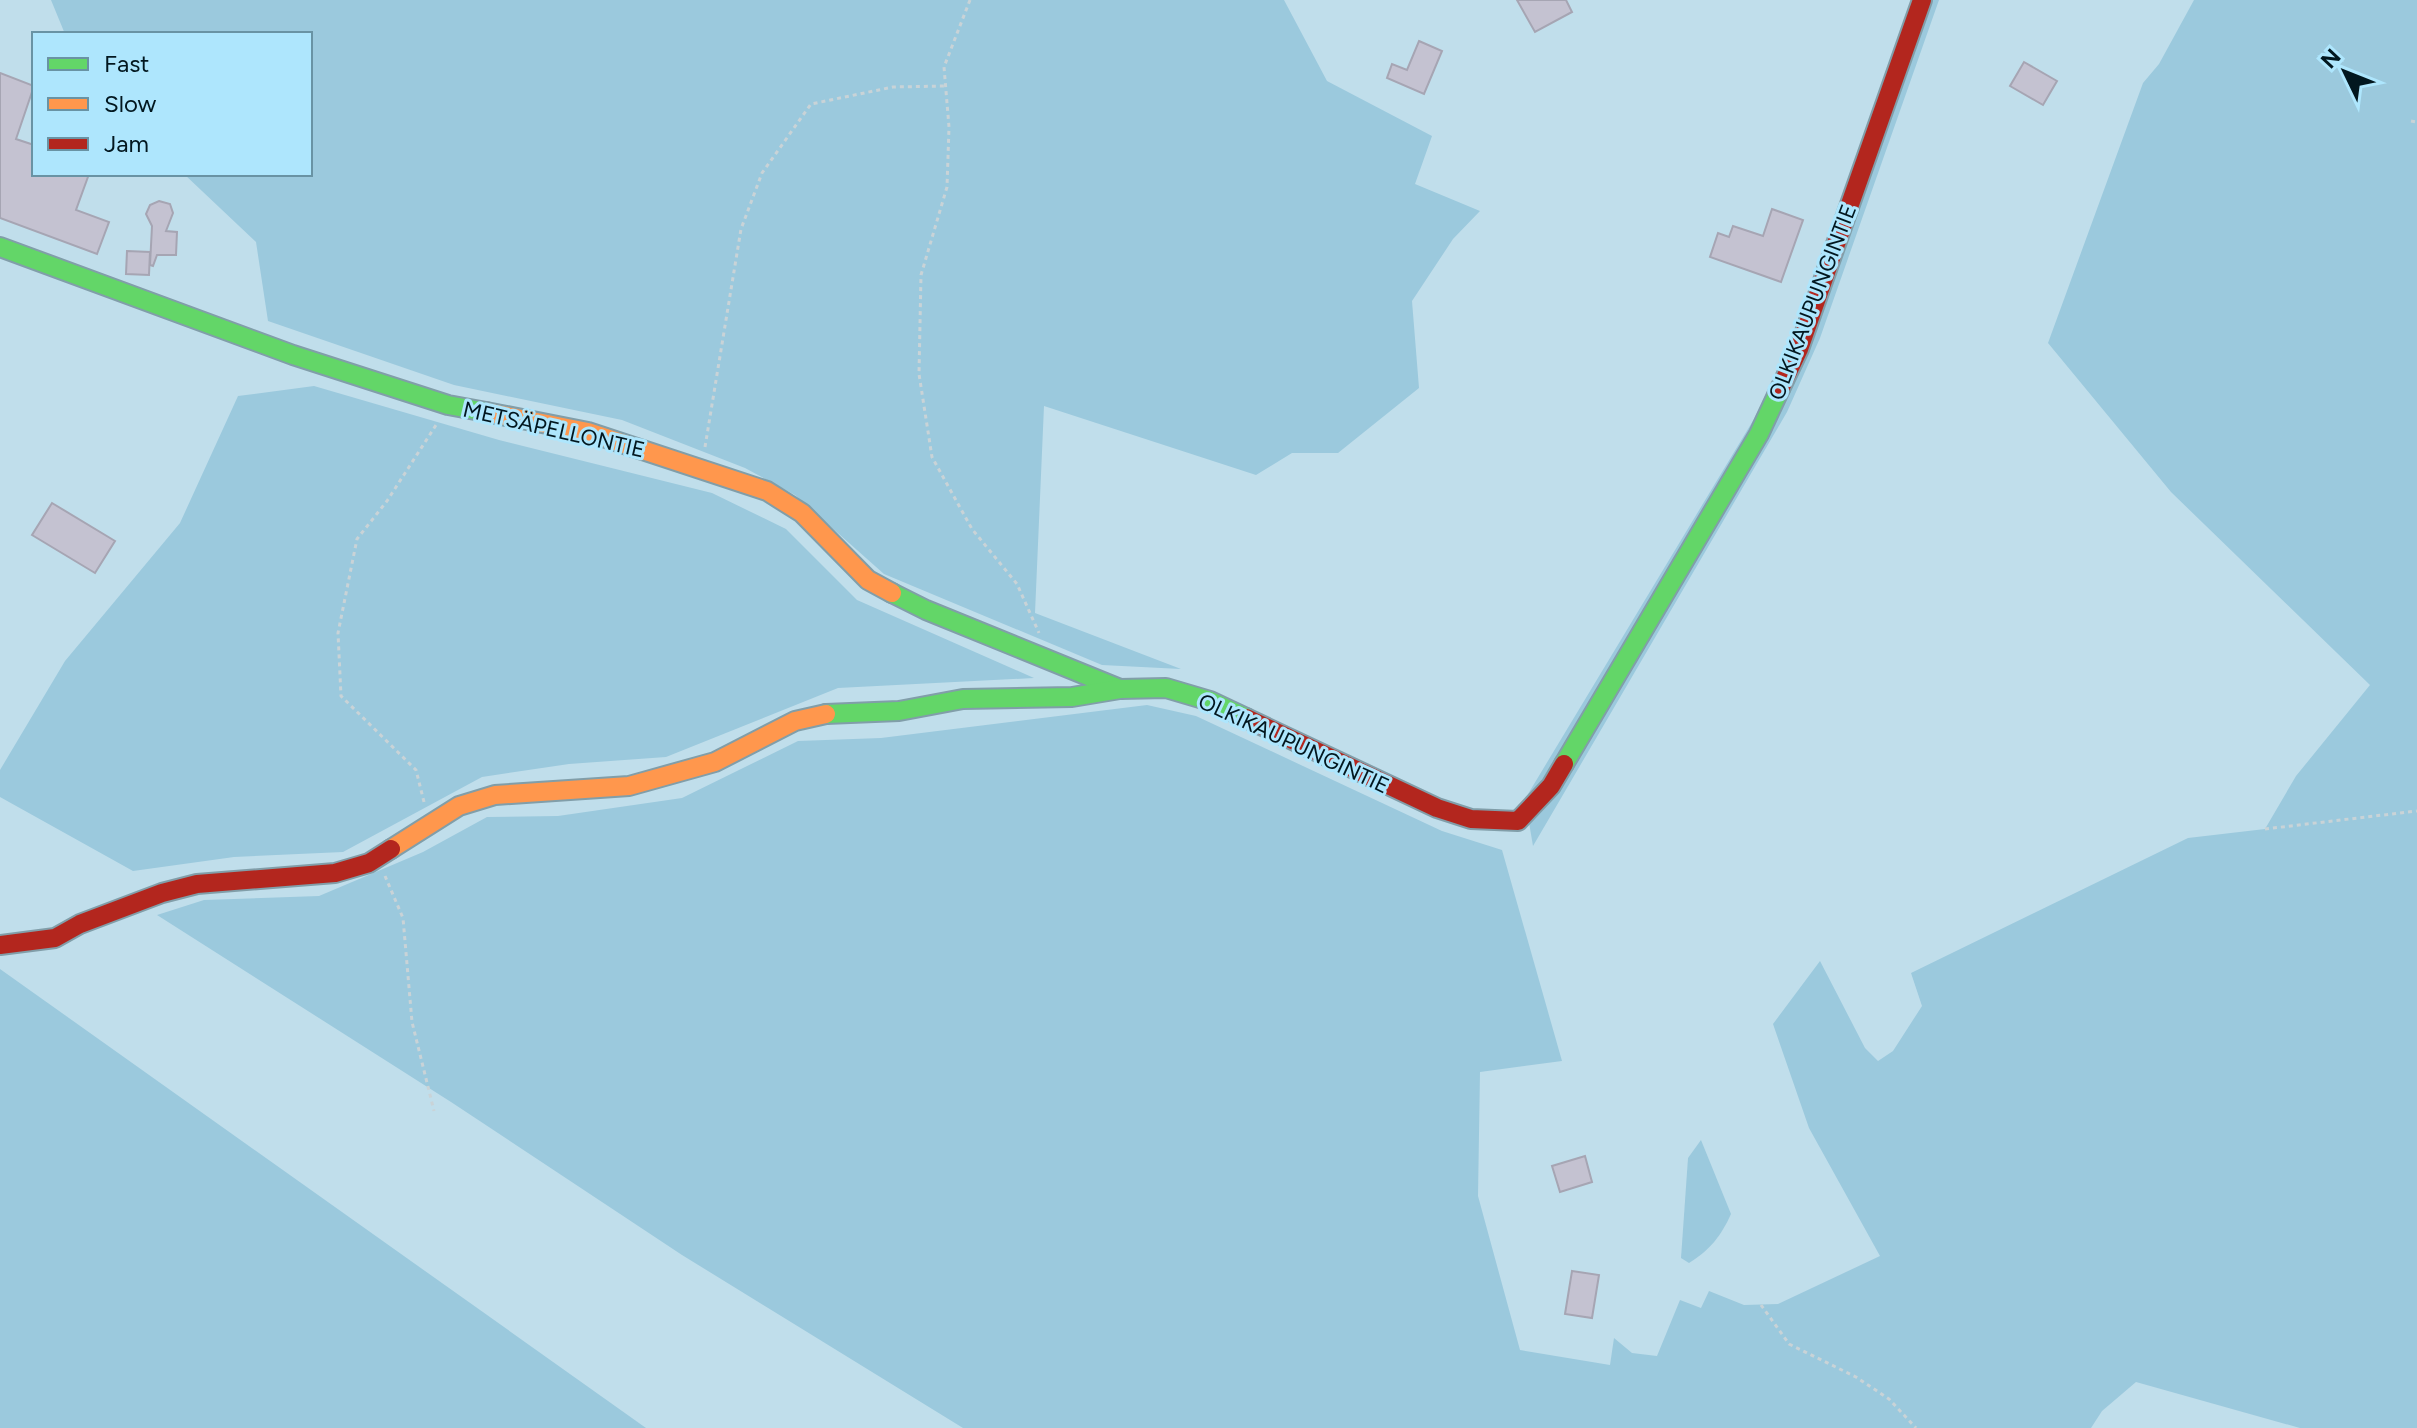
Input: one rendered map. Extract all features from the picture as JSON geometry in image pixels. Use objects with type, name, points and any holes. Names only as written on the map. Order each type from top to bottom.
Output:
[{"type":"street","name":"OLKIKAUPUNGINTIE","points":[[0,945],[55,938],[80,924],[162,893],[197,884],[280,880],[335,873],[377,858],[459,806],[495,795],[629,786],[715,762],[795,721],[824,714],[899,711],[963,699],[1072,697],[1120,689],[1166,688],[1210,701],[1437,808],[1471,819],[1518,821],[1551,786],[1773,405],[1799,349],[1922,0]]},
{"type":"street","name":"METSÄPELLONTIE","points":[[0,247],[293,355],[448,405],[588,432],[703,467],[767,491],[802,513],[868,580],[926,610],[1120,689]]},
{"type":"path","points":[[970,0],[944,67],[947,187],[921,275],[919,374],[932,457],[972,529],[1017,584],[1050,659]]},
{"type":"path","points":[[703,467],[741,229],[762,173],[811,104],[893,87],[945,86]]},
{"type":"path","points":[[2411,121],[2417,122]]},
{"type":"path","points":[[430,825],[416,770],[341,696],[338,633],[357,539],[411,467],[448,405]]},
{"type":"path","points":[[2265,829],[2417,811]]},
{"type":"path","points":[[377,858],[403,918],[412,1022],[434,1111]]},
{"type":"path","points":[[1761,1305],[1789,1344],[1856,1377],[1889,1399],[1916,1428]]},
{"type":"shaded area","points":[[51,0],[1284,0],[1327,81],[1432,136],[1415,184],[1480,211],[1453,239],[1412,301],[1419,388],[1338,453],[1292,453],[1256,475],[1044,406],[1035,613],[1181,669],[1102,665],[884,574],[795,495],[745,468],[622,420],[454,385],[268,321],[256,242],[186,176],[312,176],[312,32],[64,32]]},
{"type":"shaded area","points":[[1911,0],[1939,0],[1820,338],[1787,412],[1533,846],[1525,799],[1754,419],[1795,333]]},
{"type":"shaded area","points":[[2194,0],[2417,0],[2417,1428],[2300,1428],[2136,1382],[2102,1411],[2091,1428],[963,1428],[682,1255],[451,1102],[157,915],[204,900],[319,896],[423,852],[487,817],[558,816],[682,798],[798,741],[881,738],[1147,705],[1196,716],[1442,831],[1502,850],[1562,1061],[1480,1072],[1478,1196],[1520,1350],[1610,1365],[1614,1338],[1632,1353],[1657,1356],[1680,1300],[1701,1308],[1709,1291],[1744,1305],[1778,1304],[1880,1256],[1809,1128],[1773,1024],[1820,961],[1865,1048],[1878,1061],[1893,1051],[1922,1006],[1911,973],[2188,838],[2265,829],[2296,776],[2370,685],[2171,492],[2048,343],[2143,83],[2159,64]]},
{"type":"shaded area","points":[[314,386],[499,440],[712,493],[786,529],[857,600],[1034,678],[838,688],[666,757],[569,764],[482,777],[343,852],[234,857],[133,871],[0,797],[0,770],[65,661],[180,523],[238,396]]},
{"type":"shaded area","points":[[0,969],[646,1428],[0,1428]]},
{"type":"shaded area","points":[[1701,1140],[1731,1214],[1714,1242],[1689,1263],[1681,1258],[1688,1158]]},
{"type":"building","points":[[1517,0],[1566,0],[1572,12],[1535,32]]},
{"type":"building","points":[[1419,41],[1442,51],[1424,94],[1387,78],[1392,64],[1407,70]]},
{"type":"building","points":[[2024,62],[2057,81],[2043,105],[2010,86]]},
{"type":"building","points":[[0,73],[32,85],[16,139],[32,144],[32,176],[88,176],[76,210],[109,222],[97,254],[0,218]]},
{"type":"building","points":[[159,201],[170,204],[173,213],[166,231],[177,232],[176,255],[157,255],[153,266],[150,265],[152,226],[146,214],[150,205]]},
{"type":"building","points":[[1772,209],[1803,220],[1781,282],[1710,257],[1718,233],[1729,237],[1733,226],[1763,236]]},
{"type":"building","points":[[127,251],[150,252],[149,275],[126,274]]},
{"type":"building","points":[[52,503],[115,541],[95,573],[32,535]]},
{"type":"building","points":[[1585,1156],[1592,1182],[1560,1192],[1552,1166]]},
{"type":"building","points":[[1572,1271],[1599,1275],[1592,1318],[1565,1314]]},
{"type":"traffic: fast","points":[[0,247],[293,355],[448,405],[486,412]]},
{"type":"traffic: fast","points":[[1564,764],[1759,434],[1780,389]]},
{"type":"traffic: fast","points":[[892,593],[926,610],[1120,689]]},
{"type":"traffic: fast","points":[[826,714],[899,711],[963,699],[1072,697],[1120,689],[1166,688],[1210,701],[1246,718]]},
{"type":"traffic: slow","points":[[486,412],[588,432],[767,491],[802,513],[868,580],[892,593]]},
{"type":"traffic: slow","points":[[391,849],[459,806],[495,795],[629,786],[715,762],[795,721],[826,714]]},
{"type":"traffic: jam","points":[[1780,389],[1799,349],[1922,0]]},
{"type":"traffic: jam","points":[[1246,718],[1437,808],[1471,819],[1518,821],[1551,786],[1564,764]]},
{"type":"traffic: jam","points":[[0,945],[55,938],[80,924],[162,893],[197,884],[335,873],[369,863],[391,849]]}]
